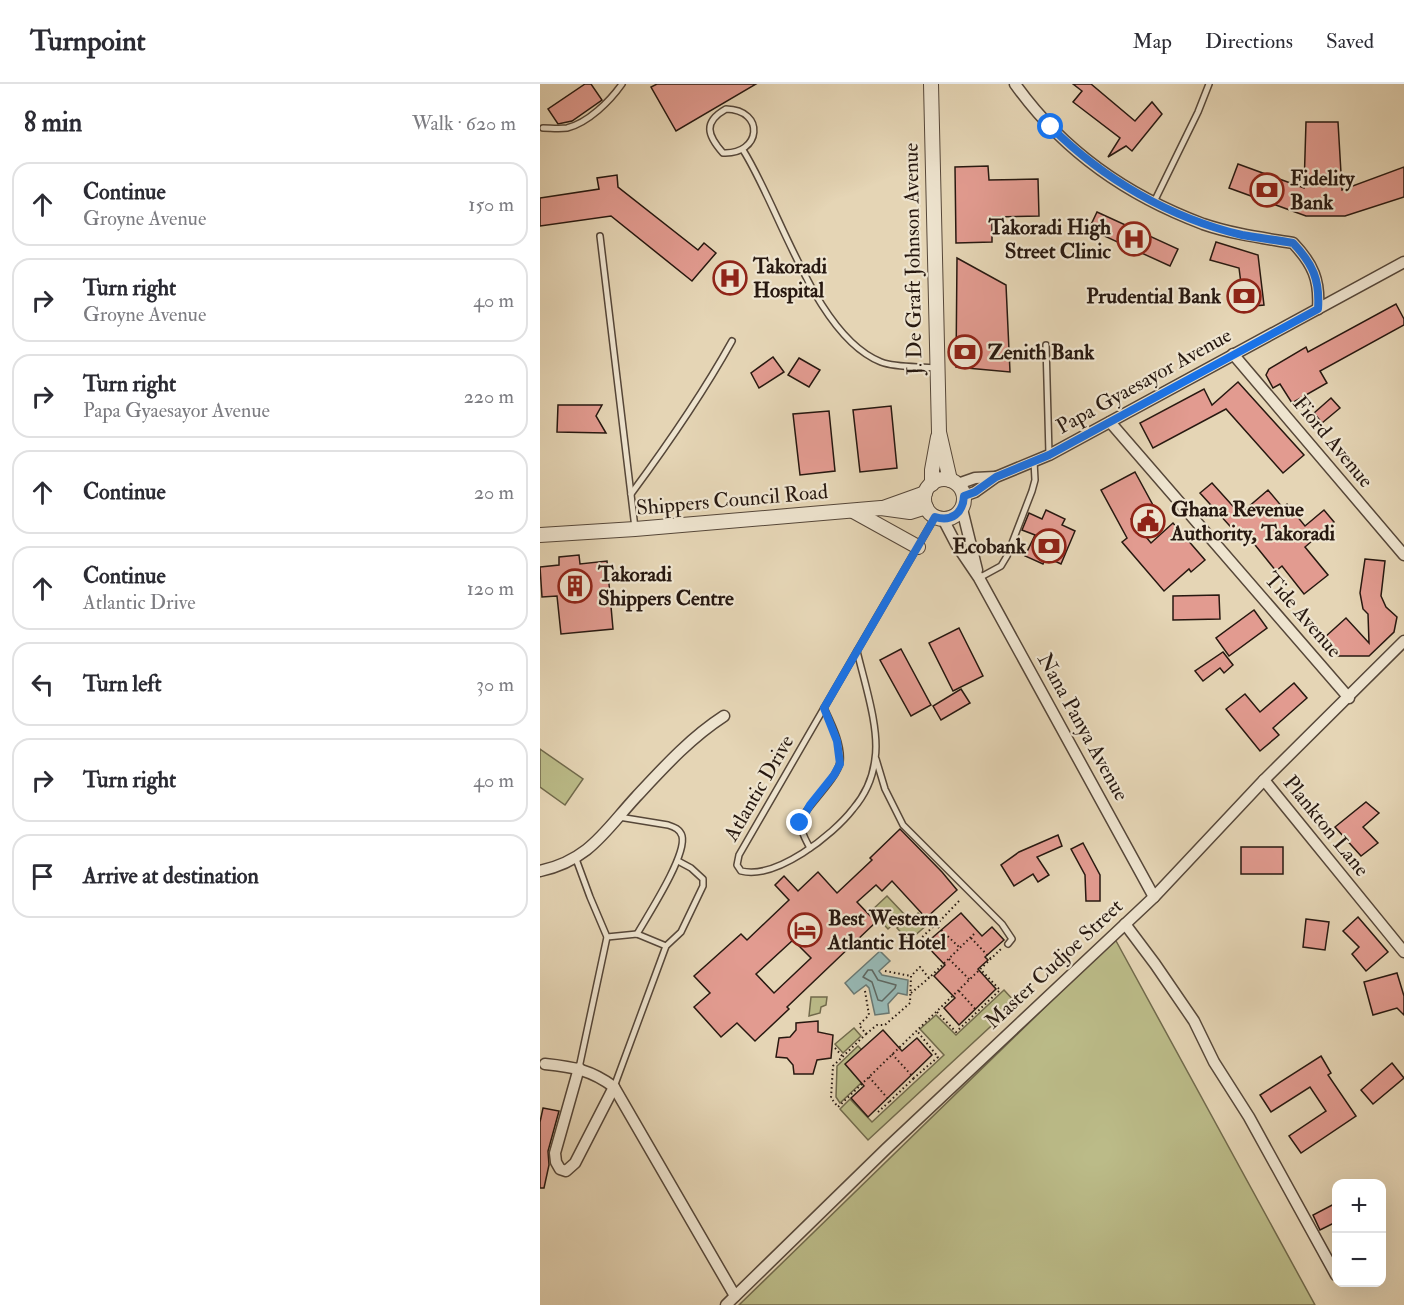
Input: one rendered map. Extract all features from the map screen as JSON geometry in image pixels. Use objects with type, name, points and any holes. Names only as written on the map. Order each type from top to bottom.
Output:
[{"type":"street","name":"J. De Graft Johnson Avenue","points":[[931,84],[939,432],[928,488],[935,514]]},
{"type":"street","points":[[1015,84],[1025,98],[1072,148],[1122,185],[1204,224],[1243,235],[1293,243],[1306,258],[1317,277],[1318,309]]},
{"type":"street","name":"Papa Gyaesayor Avenue","points":[[959,492],[975,492],[996,477],[1049,455],[1404,262]]},
{"type":"street","name":"Fiord Avenue","points":[[1233,354],[1404,555]]},
{"type":"street","name":"Tide Avenue","points":[[1110,422],[1349,698]]},
{"type":"street","name":"J. De Graft Johnson Avenue","points":[[939,432],[959,492]]},
{"type":"street","points":[[881,508],[928,488],[940,479],[959,492],[954,516],[935,514]]},
{"type":"street","name":"Nana Panya Avenue","points":[[959,492],[979,577]]},
{"type":"street","name":"Shippers Council Road","points":[[540,535],[881,508],[935,514]]},
{"type":"street","points":[[851,510],[918,547]]},
{"type":"street","name":"Nana Panya Avenue","points":[[935,514],[979,577],[1154,897]]},
{"type":"street","name":"Master Cudjoe Street","points":[[726,1305],[887,1148],[1154,897],[1264,780],[1349,698],[1403,641]]},
{"type":"street","points":[[540,871],[560,867],[576,859],[591,847],[665,765],[710,725],[724,716]]},
{"type":"street","name":"Plankton Lane","points":[[1264,780],[1404,952]]},
{"type":"street","points":[[1125,924],[1194,1021],[1214,1062],[1249,1117],[1332,1268]]},
{"type":"street","points":[[545,1064],[579,1068],[600,1077],[614,1087],[735,1296]]},
{"type":"street","points":[[579,1068],[555,1153],[560,1169],[566,1171],[575,1163],[614,1087]]},
{"type":"lane","points":[[543,128],[567,128],[584,121],[615,94],[622,84]]},
{"type":"lane","points":[[1154,202],[1198,112],[1209,84]]},
{"type":"lane","points":[[726,109],[739,109],[749,116],[754,128],[752,141],[743,150],[723,153],[711,139],[709,127],[715,115],[726,109]]},
{"type":"lane","points":[[743,150],[758,173],[783,231],[824,308],[841,333],[864,353],[883,363],[936,368]]},
{"type":"lane","points":[[600,237],[635,529]]},
{"type":"lane","points":[[631,494],[700,397],[732,340]]},
{"type":"lane","points":[[1046,345],[1049,455]]},
{"type":"lane","points":[[979,577],[1001,566],[1007,556],[1032,491],[1035,480],[1034,461]]},
{"type":"lane","name":"Atlantic Drive","points":[[857,651],[876,736],[876,758],[870,781],[853,809],[810,848],[791,861],[769,870],[752,874],[741,871],[737,865],[739,855],[935,514]]},
{"type":"lane","points":[[810,848],[800,823],[840,764],[837,741],[824,708]]},
{"type":"lane","points":[[876,758],[885,789],[903,825],[1002,924],[1012,939],[1006,945]]},
{"type":"lane","points":[[619,817],[676,828],[682,837],[678,861],[637,934]]},
{"type":"lane","points":[[576,859],[607,937],[579,1068]]},
{"type":"lane","points":[[614,1087],[666,946],[681,932],[703,886],[703,879],[699,873],[678,861]]},
{"type":"lane","points":[[607,937],[637,934],[666,946]]},
{"type":"path","points":[[920,940],[959,901]]},
{"type":"path","points":[[936,925],[960,948]]},
{"type":"path","points":[[911,993],[976,932]]},
{"type":"path","points":[[971,938],[991,959]]},
{"type":"path","points":[[929,978],[920,967],[911,976],[910,1003],[885,1025],[877,1025],[832,1066],[831,1098],[838,1107],[1006,945]]},
{"type":"path","points":[[949,959],[970,980]]},
{"type":"path","points":[[937,1012],[956,1032],[1000,990],[981,969]]},
{"type":"path","points":[[885,971],[911,976]]},
{"type":"path","points":[[865,991],[869,1015],[859,1025],[866,1034]]},
{"type":"path","points":[[959,991],[978,1011]]},
{"type":"path","points":[[878,1112],[938,1057],[916,1031]]},
{"type":"path","points":[[835,1048],[843,1057]]},
{"type":"path","points":[[892,1054],[914,1078]]},
{"type":"path","points":[[869,1077],[890,1101]]},
{"type":"green space","points":[[540,749],[583,779],[565,805],[540,787]]},
{"type":"green space","points":[[887,896],[904,914],[888,929],[871,911]]},
{"type":"green space","points":[[918,913],[928,924],[912,938],[910,936],[907,939],[897,928],[910,916],[913,918]]},
{"type":"green space","points":[[1115,939],[1315,1305],[739,1305]]},
{"type":"green space","points":[[1004,990],[1016,1003],[868,1140],[840,1109],[850,1099],[872,1122],[944,1055],[920,1029],[936,1015],[956,1035]]},
{"type":"green space","points":[[811,997],[827,997],[826,1005],[821,1007],[820,1013],[809,1016]]},
{"type":"green space","points":[[854,1028],[861,1036],[843,1053],[835,1044]]},
{"type":"green space","points":[[858,1046],[878,1067],[840,1103],[836,1097],[837,1066]]},
{"type":"water","points":[[880,951],[890,961],[879,971],[882,975],[908,980],[907,995],[898,993],[888,1004],[889,1013],[875,1015],[869,988],[866,985],[854,994],[845,983]]},
{"type":"building","points":[[585,84],[591,84],[602,100],[572,121],[558,124],[548,109]]},
{"type":"building","points":[[657,84],[756,84],[676,131],[651,87]]},
{"type":"building","points":[[1073,84],[1091,84],[1135,121],[1152,102],[1162,114],[1132,151],[1126,146],[1108,157],[1120,138],[1073,102],[1082,91]]},
{"type":"building","points":[[1306,122],[1338,122],[1342,190],[1404,167],[1404,197],[1345,216],[1306,216],[1229,188],[1238,164],[1304,188]]},
{"type":"building","points":[[988,166],[989,180],[1038,179],[1039,216],[992,217],[992,242],[956,243],[955,167]]},
{"type":"building","points":[[617,175],[618,187],[698,250],[704,243],[716,253],[692,281],[611,216],[540,226],[540,198],[599,189],[597,178]]},
{"type":"building","name":"Takoradi High Street Clinic","points":[[1097,212],[1178,249],[1170,266],[1089,229]]},
{"type":"building","points":[[1216,242],[1258,255],[1264,305],[1244,307],[1239,268],[1210,260]]},
{"type":"building","points":[[957,258],[1006,285],[1010,372],[956,367]]},
{"type":"building","points":[[1396,304],[1404,319],[1404,325],[1320,371],[1327,383],[1292,403],[1280,384],[1273,388],[1266,375],[1269,369],[1306,347],[1308,352]]},
{"type":"building","points":[[773,357],[784,372],[759,388],[751,373]]},
{"type":"building","points":[[799,358],[820,370],[809,387],[788,375]]},
{"type":"building","points":[[1238,382],[1304,455],[1283,473],[1226,409],[1153,448],[1140,423],[1204,389],[1212,405]]},
{"type":"building","points":[[1331,398],[1340,408],[1322,423],[1314,413]]},
{"type":"building","points":[[558,405],[602,405],[596,416],[606,433],[557,432]]},
{"type":"building","points":[[891,406],[897,468],[860,472],[853,410]]},
{"type":"building","points":[[829,411],[835,471],[800,475],[793,414]]},
{"type":"building","points":[[1135,472],[1154,507],[1131,519],[1151,543],[1173,523],[1205,560],[1191,572],[1189,569],[1164,591],[1122,542],[1127,538],[1101,490]]},
{"type":"building","points":[[1212,483],[1240,514],[1268,490],[1283,508],[1287,504],[1305,526],[1324,510],[1334,522],[1305,547],[1328,575],[1304,594],[1282,566],[1276,571],[1243,530],[1238,535],[1200,493]]},
{"type":"building","name":"Ecobank","points":[[1046,510],[1065,519],[1062,525],[1075,531],[1061,564],[1046,557],[1043,564],[1025,556],[1035,535],[1022,530],[1029,513],[1042,519]]},
{"type":"building","name":"Takoradi Shippers Centre","points":[[579,555],[580,564],[607,561],[613,629],[561,634],[557,596],[542,597],[540,567],[559,565],[559,557]]},
{"type":"building","points":[[1365,559],[1385,561],[1381,596],[1386,607],[1397,617],[1394,632],[1369,656],[1336,656],[1325,643],[1328,641],[1325,637],[1346,618],[1369,643],[1368,614],[1363,609],[1360,593]]},
{"type":"building","points":[[1219,595],[1220,619],[1173,620],[1173,596]]},
{"type":"building","points":[[1254,610],[1267,628],[1229,656],[1216,638]]},
{"type":"building","points":[[959,628],[983,676],[953,691],[929,643]]},
{"type":"building","points":[[901,649],[931,705],[911,716],[880,660]]},
{"type":"building","points":[[1223,652],[1233,665],[1224,673],[1220,668],[1203,681],[1195,671]]},
{"type":"building","points":[[1294,683],[1307,698],[1273,728],[1279,735],[1260,751],[1226,709],[1245,694],[1260,712]]},
{"type":"building","points":[[961,689],[970,703],[941,720],[933,706]]},
{"type":"building","points":[[1366,802],[1379,813],[1363,827],[1378,843],[1361,856],[1335,827]]},
{"type":"building","points":[[900,829],[957,890],[926,918],[892,881],[882,891],[876,885],[857,902],[876,922],[787,1007],[789,1009],[755,1041],[737,1023],[721,1037],[694,1007],[710,993],[694,976],[741,934],[747,940],[789,900],[775,885],[784,876],[798,891],[818,872],[837,893],[872,860],[870,858]],"holes":[[[793,940],[811,958],[774,993],[756,974]]]},
{"type":"building","points":[[1058,835],[1062,846],[1037,857],[1049,875],[1038,882],[1033,874],[1014,886],[1001,865],[1019,852]]},
{"type":"building","points":[[1083,843],[1100,875],[1100,901],[1086,901],[1085,875],[1071,849]]},
{"type":"building","points":[[1241,847],[1283,847],[1283,874],[1241,874]]},
{"type":"building","points":[[961,913],[982,936],[992,927],[1004,940],[985,957],[988,960],[978,969],[996,989],[959,1025],[944,1008],[955,998],[934,976],[945,965],[925,944]]},
{"type":"building","points":[[1358,917],[1388,952],[1366,971],[1352,954],[1359,947],[1343,931]]},
{"type":"building","points":[[1306,919],[1329,922],[1325,950],[1303,947]]},
{"type":"building","points":[[1397,973],[1404,996],[1404,1015],[1397,1008],[1373,1015],[1364,982]]},
{"type":"building","points":[[818,1021],[818,1032],[833,1035],[831,1058],[817,1060],[813,1074],[794,1074],[793,1065],[787,1058],[776,1057],[779,1038],[790,1037],[796,1030],[796,1023]]},
{"type":"building","points":[[883,1030],[902,1051],[917,1038],[932,1055],[868,1117],[851,1098],[864,1086],[845,1064]]},
{"type":"building","points":[[1321,1056],[1331,1073],[1328,1075],[1356,1116],[1301,1153],[1289,1136],[1326,1111],[1310,1087],[1271,1112],[1260,1095]]},
{"type":"building","points":[[1392,1063],[1404,1078],[1373,1104],[1361,1090]]},
{"type":"building","points":[[543,1108],[559,1111],[548,1151],[549,1165],[544,1188],[540,1188],[540,1122]]},
{"type":"building","points":[[1332,1205],[1332,1224],[1320,1230],[1313,1215]]},
{"type":"place","name":"Fidelity Bank","points":[[1267,190]]},
{"type":"place","name":"Takoradi High Street Clinic","points":[[1134,239]]},
{"type":"place","name":"Takoradi Hospital","points":[[730,278]]},
{"type":"place","name":"Prudential Bank","points":[[1244,296]]},
{"type":"place","name":"Zenith Bank","points":[[965,352]]},
{"type":"place","name":"Ghana Revenue Authority, Takoradi","points":[[1148,521]]},
{"type":"place","name":"Ecobank","points":[[1049,546]]},
{"type":"place","name":"Takoradi Shippers Centre","points":[[575,586]]},
{"type":"place","name":"Best Western Atlantic Hotel","points":[[805,930]]},
{"type":"route","points":[[800,823],[810,805],[840,764],[837,741],[824,708],[935,517],[949,519],[962,509],[964,496],[975,492],[996,477],[1049,455],[1318,309],[1317,277],[1306,258],[1293,243],[1243,235],[1204,224],[1154,202],[1096,168],[1051,127]]}]
